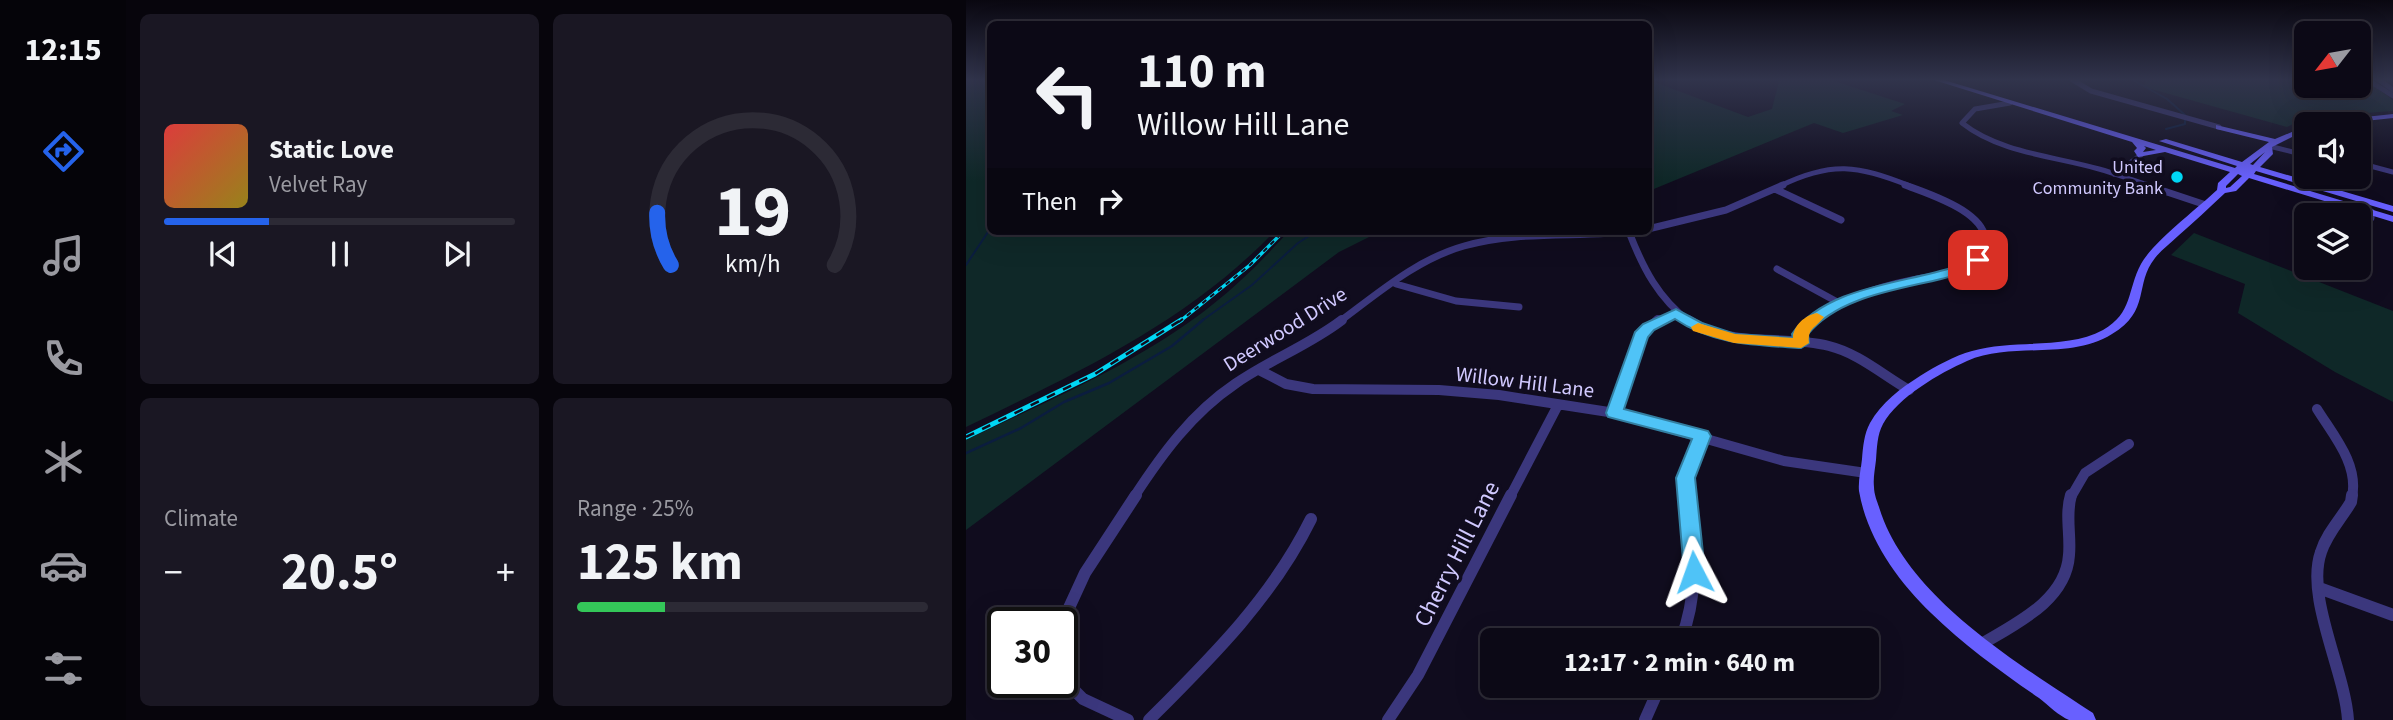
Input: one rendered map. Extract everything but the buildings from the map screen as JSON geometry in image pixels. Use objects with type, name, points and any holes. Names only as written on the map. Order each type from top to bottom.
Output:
[{"type":"main road","points":[[2045,114],[2172,152],[2329,190]]},
{"type":"main road","points":[[2070,114],[2209,155],[2291,188],[2341,203]]},
{"type":"main road","points":[[2371,118],[2393,116]]},
{"type":"main road","points":[[2073,122],[2393,214]]},
{"type":"main road","points":[[2219,127],[2271,145]]},
{"type":"main road","points":[[2209,155],[2231,159],[2253,156],[2294,132]]},
{"type":"main road","points":[[2129,139],[2141,145],[2143,148],[2138,151],[2141,155],[2158,151],[2172,152],[2214,168],[2225,175],[2224,186]]},
{"type":"main road","points":[[2086,720],[1979,646],[1931,603],[1897,562],[1871,508],[1866,460],[1877,424],[1889,408],[1909,390],[1964,358],[1982,351],[2072,342],[2111,329],[2129,313],[2145,264],[2224,186],[2263,159],[2269,153],[2271,145]]},
{"type":"main road","points":[[2224,186],[2233,189],[2238,184],[2253,156]]},
{"type":"main road","points":[[2263,159],[2266,166],[2274,171],[2393,214]]},
{"type":"main road","points":[[2238,184],[2257,182],[2291,188]]},
{"type":"main road","points":[[2371,212],[2393,214]]},
{"type":"street","points":[[1969,114],[1962,123],[1976,134],[2038,156],[2114,174],[2206,205]]},
{"type":"street","points":[[2171,114],[2219,127]]},
{"type":"street","points":[[2271,145],[2294,152]]},
{"type":"street","points":[[2114,174],[2141,155]]},
{"type":"street","points":[[2371,166],[2393,172]]},
{"type":"street","points":[[1652,228],[1725,211],[1823,169],[1859,168],[1941,199],[1957,207],[1980,225],[1986,236],[1985,245],[1978,260],[1971,265],[1887,286],[1842,304],[1806,325],[1800,334],[1801,343]]},
{"type":"street","points":[[1775,189],[1842,220]]},
{"type":"street","name":"Deerwood Drive","points":[[1069,607],[1077,588],[1104,544],[1173,441],[1213,400],[1233,384],[1322,335],[1442,253],[1477,242],[1586,235]]},
{"type":"street","points":[[1633,235],[1647,273],[1669,308],[1696,327],[1734,339],[1828,346],[1848,354],[1909,390]]},
{"type":"street","points":[[1777,269],[1842,304]]},
{"type":"street","points":[[1396,284],[1428,296],[1470,304],[1519,307]]},
{"type":"street","points":[[1615,413],[1641,335],[1660,319],[1676,313]]},
{"type":"street","name":"Willow Hill Lane","points":[[1259,370],[1286,384],[1313,390],[1438,390],[1499,395],[1615,413],[1784,461],[1866,473]]},
{"type":"street","name":"Cherry Hill Lane","points":[[1388,720],[1418,675],[1558,405]]},
{"type":"street","points":[[2317,409],[2354,475],[2354,494],[2323,548],[2317,567],[2319,588],[2348,720]]},
{"type":"street","points":[[1686,628],[1695,588],[1686,478],[1702,436]]},
{"type":"street","points":[[1979,646],[2027,616],[2060,585],[2070,556],[2066,512],[2070,492],[2086,472],[2129,444]]},
{"type":"street","points":[[1149,720],[1211,658],[1250,613],[1301,543],[1311,519]]},
{"type":"street","points":[[2319,588],[2393,615]]},
{"type":"street","points":[[1078,694],[1083,699],[1128,720]]},
{"type":"street","points":[[1645,720],[1655,698]]},
{"type":"green space","points":[[966,114],[987,114],[987,235],[1271,235],[1206,292],[1168,319],[1090,365],[966,427]]},
{"type":"green space","points":[[1652,114],[1739,114],[1748,117],[1758,114],[1903,115],[1843,133],[1814,123],[1652,190]]},
{"type":"green space","points":[[2239,114],[2294,114],[2293,124],[2287,127]]},
{"type":"green space","points":[[2194,233],[2294,272],[2294,280],[2314,280],[2393,311],[2393,402],[2335,372],[2238,313],[2245,284],[2171,255]]},
{"type":"green space","points":[[1285,235],[1373,235],[1339,252],[966,530],[966,440],[1074,389],[1144,351],[1210,307]]},
{"type":"waterway","points":[[2166,129],[2185,124],[2183,114]]},
{"type":"waterway","points":[[966,265],[987,234]]},
{"type":"waterway","points":[[1200,322],[1252,285],[1298,243],[1311,235]]},
{"type":"waterway","points":[[966,453],[1021,428],[1064,402],[1109,383],[1172,346],[1203,320]]},
{"type":"railway","points":[[1179,322],[1250,265],[1280,235]]},
{"type":"railway","points":[[966,437],[1095,374],[1181,320]]},
{"type":"slow traffic","points":[[1698,327],[1734,339],[1801,343],[1800,334],[1806,325],[1817,317]]},
{"type":"place","name":"United Community Bank","points":[[2177,177]]},
{"type":"route","points":[[1694,572],[1686,478],[1702,436],[1615,413],[1641,335],[1648,327],[1676,313],[1696,327],[1734,339],[1801,343],[1800,334],[1812,319],[1862,294],[1961,270],[1978,260]]}]
